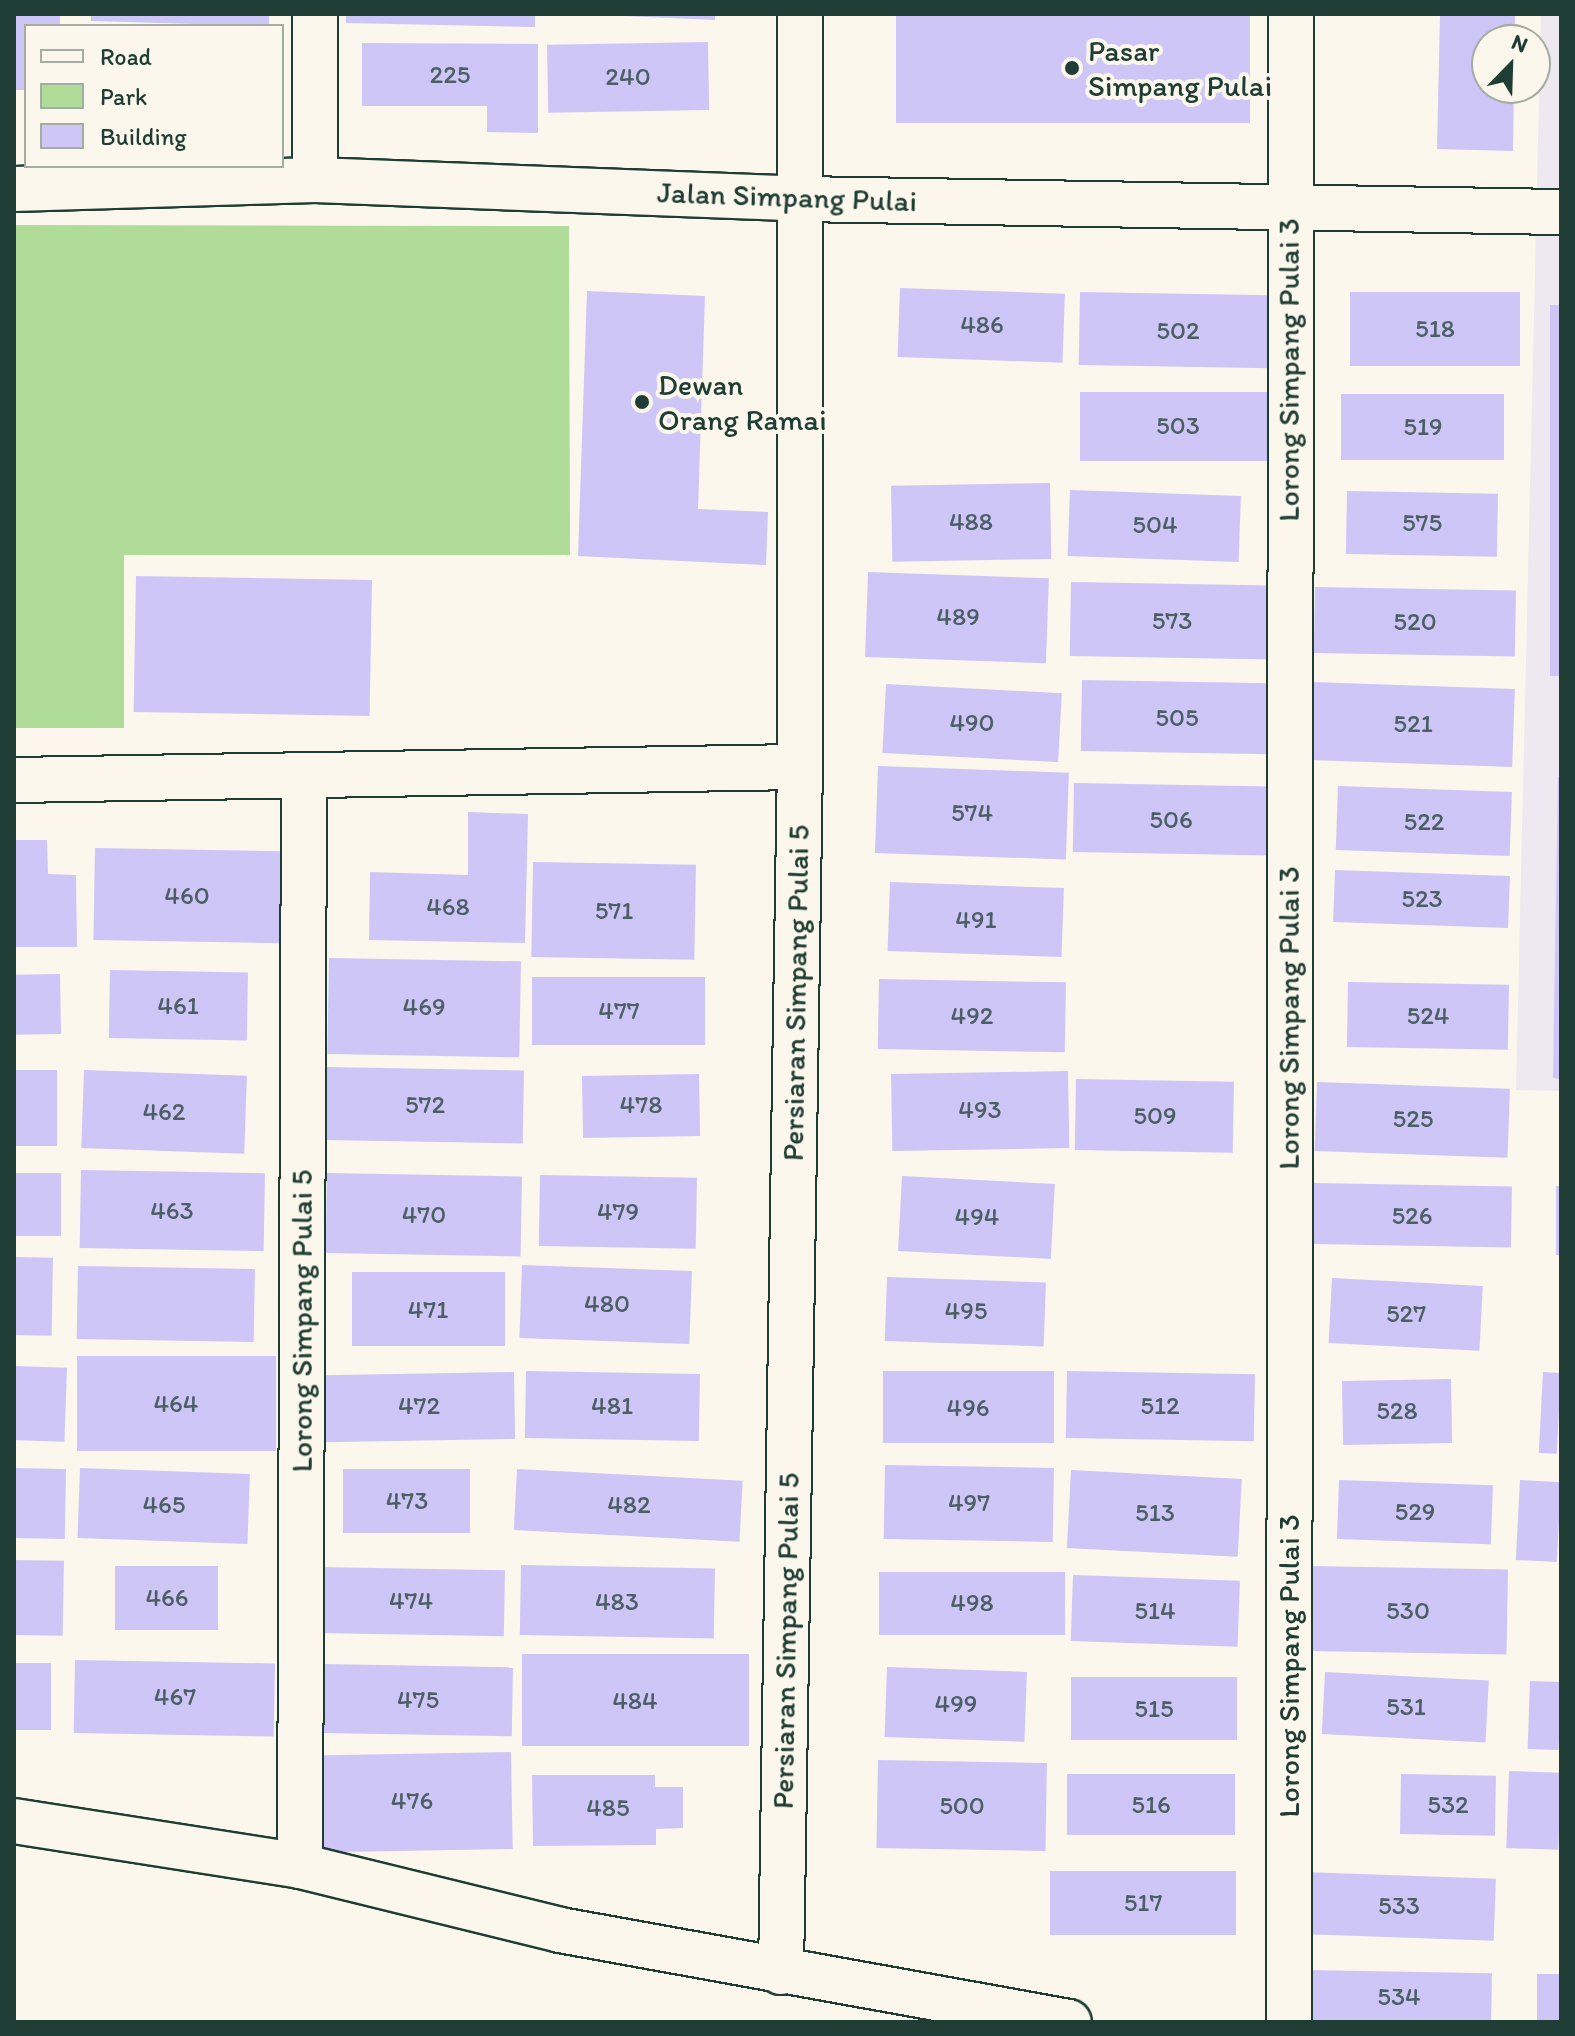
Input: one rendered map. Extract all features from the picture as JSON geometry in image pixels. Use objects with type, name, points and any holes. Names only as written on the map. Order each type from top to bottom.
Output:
[{"type":"street","points":[[315,14],[315,180]]},
{"type":"street","name":"Persiaran Simpang Pulai 5","points":[[781,1972],[800,767],[800,14]]},
{"type":"street","name":"Lorong Simpang Pulai 3","points":[[1289,2022],[1288,207],[1291,14]]},
{"type":"street","name":"Jalan Simpang Pulai","points":[[14,189],[315,180],[800,199],[1561,212]]},
{"type":"street","points":[[14,780],[800,767]]},
{"type":"street","name":"Lorong Simpang Pulai 5","points":[[300,1866],[304,775]]},
{"type":"street","points":[[14,1821],[300,1866],[560,1930],[1069,2022]]},
{"type":"shaded area","points":[[1541,14],[1561,14],[1561,1091],[1516,1090],[1539,104],[1551,104],[1551,24],[1541,24]]},
{"type":"green space","points":[[14,225],[569,226],[570,555],[124,555],[124,728],[14,728]]},
{"type":"building","points":[[14,14],[60,14],[60,24],[24,24],[24,90],[14,90]]},
{"type":"building","points":[[91,14],[269,14],[269,24],[91,21]]},
{"type":"building","points":[[346,14],[535,14],[535,27],[346,23]]},
{"type":"building","points":[[578,14],[715,14],[715,20]]},
{"type":"building","name":"Pasar Simpang Pulai","points":[[896,14],[1250,14],[1250,123],[896,123]]},
{"type":"building","points":[[1440,14],[1515,14],[1515,24],[1471,24],[1471,104],[1514,104],[1513,151],[1437,149]]},
{"type":"building","points":[[708,42],[709,110],[548,113],[547,45]]},
{"type":"building","points":[[362,43],[538,44],[538,133],[487,132],[487,106],[362,106]]},
{"type":"building","points":[[900,288],[1065,294],[1062,363],[898,357]]},
{"type":"building","name":"Dewan Orang Ramai","points":[[587,291],[705,296],[698,509],[768,512],[766,565],[578,556]]},
{"type":"building","points":[[1080,292],[1278,295],[1277,368],[1079,365]]},
{"type":"building","points":[[1350,292],[1520,292],[1520,366],[1350,366]]},
{"type":"building","points":[[1550,305],[1561,305],[1561,676],[1550,676]]},
{"type":"building","points":[[1080,392],[1277,392],[1277,461],[1080,461]]},
{"type":"building","points":[[1341,394],[1504,394],[1504,460],[1341,460]]},
{"type":"building","points":[[1050,483],[1051,559],[892,562],[891,486]]},
{"type":"building","points":[[1070,490],[1241,496],[1239,562],[1068,556]]},
{"type":"building","points":[[1347,491],[1498,494],[1497,557],[1346,554]]},
{"type":"building","points":[[868,572],[1049,578],[1046,663],[865,657]]},
{"type":"building","points":[[136,576],[372,580],[370,716],[134,712]]},
{"type":"building","points":[[1071,582],[1274,586],[1273,660],[1070,656]]},
{"type":"building","points":[[1315,587],[1516,591],[1515,656],[1314,653]]},
{"type":"building","points":[[1082,680],[1272,683],[1271,754],[1081,751]]},
{"type":"building","points":[[1312,682],[1515,689],[1512,767],[1309,760]]},
{"type":"building","points":[[886,684],[1062,693],[1058,762],[882,753]]},
{"type":"building","points":[[878,766],[1069,773],[1066,860],[875,853]]},
{"type":"building","points":[[1558,777],[1561,777],[1561,1079],[1553,1078]]},
{"type":"building","points":[[1074,783],[1270,786],[1269,855],[1073,852]]},
{"type":"building","points":[[1338,786],[1512,792],[1510,856],[1336,850]]},
{"type":"building","points":[[468,812],[528,814],[525,943],[369,940],[370,872],[468,875]]},
{"type":"building","points":[[14,840],[47,840],[48,874],[76,875],[77,947],[14,947]]},
{"type":"building","points":[[95,848],[281,851],[279,943],[93,940]]},
{"type":"building","points":[[533,862],[696,865],[694,960],[531,957]]},
{"type":"building","points":[[1335,870],[1510,876],[1508,928],[1333,922]]},
{"type":"building","points":[[890,882],[1064,888],[1061,957],[888,951]]},
{"type":"building","points":[[329,958],[521,961],[519,1057],[327,1054]]},
{"type":"building","points":[[110,970],[248,972],[247,1040],[109,1038]]},
{"type":"building","points":[[60,974],[61,1034],[15,1035],[14,975]]},
{"type":"building","points":[[532,977],[705,977],[705,1045],[532,1045]]},
{"type":"building","points":[[879,979],[1066,982],[1065,1052],[878,1049]]},
{"type":"building","points":[[1348,982],[1509,985],[1508,1050],[1347,1047]]},
{"type":"building","points":[[327,1067],[524,1070],[523,1143],[326,1140]]},
{"type":"building","points":[[14,1070],[57,1070],[57,1146],[14,1146]]},
{"type":"building","points":[[84,1070],[247,1076],[244,1154],[81,1148]]},
{"type":"building","points":[[1068,1071],[1069,1148],[892,1151],[891,1074]]},
{"type":"building","points":[[699,1074],[700,1136],[583,1138],[582,1076]]},
{"type":"building","points":[[1076,1079],[1234,1082],[1233,1153],[1075,1150]]},
{"type":"building","points":[[1317,1082],[1510,1089],[1507,1158],[1315,1151]]},
{"type":"building","points":[[81,1170],[265,1173],[264,1251],[80,1248]]},
{"type":"building","points":[[14,1173],[61,1173],[61,1236],[14,1236]]},
{"type":"building","points":[[327,1173],[522,1176],[521,1256],[326,1253]]},
{"type":"building","points":[[540,1175],[697,1178],[696,1249],[539,1246]]},
{"type":"building","points":[[902,1176],[1055,1184],[1051,1259],[898,1251]]},
{"type":"building","points":[[1314,1183],[1512,1186],[1511,1247],[1313,1244]]},
{"type":"building","points":[[1556,1186],[1561,1186],[1561,1255],[1556,1255]]},
{"type":"building","points":[[14,1257],[53,1258],[52,1336],[14,1335]]},
{"type":"building","points":[[522,1265],[692,1271],[689,1344],[519,1338]]},
{"type":"building","points":[[78,1266],[255,1269],[254,1342],[77,1339]]},
{"type":"building","points":[[352,1272],[505,1272],[505,1346],[352,1346]]},
{"type":"building","points":[[887,1277],[1046,1283],[1044,1347],[885,1341]]},
{"type":"building","points":[[1332,1278],[1483,1286],[1479,1351],[1329,1343]]},
{"type":"building","points":[[77,1356],[276,1356],[276,1451],[77,1451]]},
{"type":"building","points":[[14,1366],[67,1368],[64,1442],[14,1440]]},
{"type":"building","points":[[526,1371],[700,1374],[699,1441],[525,1438]]},
{"type":"building","points":[[883,1371],[1054,1371],[1054,1443],[883,1443]]},
{"type":"building","points":[[1067,1371],[1255,1374],[1254,1441],[1066,1438]]},
{"type":"building","points":[[514,1372],[515,1439],[324,1442],[323,1375]]},
{"type":"building","points":[[1543,1372],[1561,1373],[1557,1454],[1539,1453]]},
{"type":"building","points":[[1451,1379],[1452,1443],[1343,1445],[1342,1381]]},
{"type":"building","points":[[885,1465],[1054,1468],[1053,1542],[884,1539]]},
{"type":"building","points":[[14,1468],[66,1469],[65,1539],[14,1538]]},
{"type":"building","points":[[80,1468],[250,1474],[247,1544],[78,1538]]},
{"type":"building","points":[[343,1469],[470,1469],[470,1533],[343,1533]]},
{"type":"building","points":[[517,1469],[743,1481],[739,1542],[514,1530]]},
{"type":"building","points":[[1071,1470],[1242,1479],[1238,1557],[1067,1548]]},
{"type":"building","points":[[1339,1480],[1493,1485],[1491,1544],[1337,1539]]},
{"type":"building","points":[[1520,1480],[1561,1482],[1557,1562],[1516,1560]]},
{"type":"building","points":[[14,1560],[64,1561],[63,1636],[14,1635]]},
{"type":"building","points":[[521,1565],[715,1568],[714,1638],[520,1635]]},
{"type":"building","points":[[115,1566],[218,1566],[218,1630],[115,1630]]},
{"type":"building","points":[[1309,1566],[1508,1569],[1506,1654],[1308,1651]]},
{"type":"building","points":[[318,1567],[505,1570],[504,1636],[317,1633]]},
{"type":"building","points":[[879,1572],[1065,1572],[1065,1635],[879,1635]]},
{"type":"building","points":[[1073,1575],[1240,1581],[1238,1647],[1071,1641]]},
{"type":"building","points":[[522,1654],[749,1654],[749,1746],[522,1746]]},
{"type":"building","points":[[75,1660],[275,1663],[274,1736],[74,1733]]},
{"type":"building","points":[[14,1663],[51,1663],[51,1730],[14,1730]]},
{"type":"building","points":[[323,1664],[513,1667],[512,1736],[322,1733]]},
{"type":"building","points":[[887,1667],[1027,1672],[1024,1742],[885,1737]]},
{"type":"building","points":[[1325,1672],[1489,1681],[1486,1742],[1322,1734]]},
{"type":"building","points":[[1071,1677],[1237,1677],[1237,1740],[1071,1740]]},
{"type":"building","points":[[1530,1681],[1561,1682],[1559,1750],[1528,1749]]},
{"type":"building","points":[[511,1752],[513,1849],[314,1852],[312,1755]]},
{"type":"building","points":[[878,1760],[1047,1763],[1045,1851],[876,1848]]},
{"type":"building","points":[[1509,1771],[1561,1773],[1558,1850],[1506,1848]]},
{"type":"building","points":[[1067,1774],[1235,1774],[1235,1835],[1067,1835]]},
{"type":"building","points":[[1401,1774],[1496,1776],[1495,1836],[1400,1834]]},
{"type":"building","points":[[532,1775],[655,1775],[655,1787],[683,1787],[683,1828],[656,1829],[656,1845],[533,1846]]},
{"type":"building","points":[[1050,1871],[1236,1871],[1236,1935],[1050,1935]]},
{"type":"building","points":[[1303,1872],[1496,1879],[1494,1941],[1301,1934]]},
{"type":"building","points":[[1306,1970],[1492,1973],[1491,2022],[1305,2022]]},
{"type":"building","points":[[1537,1974],[1561,1974],[1561,2022],[1537,2022]]},
{"type":"place","name":"Pasar Simpang Pulai","points":[[1072,68]]},
{"type":"place","name":"Dewan Orang Ramai","points":[[642,402]]}]
